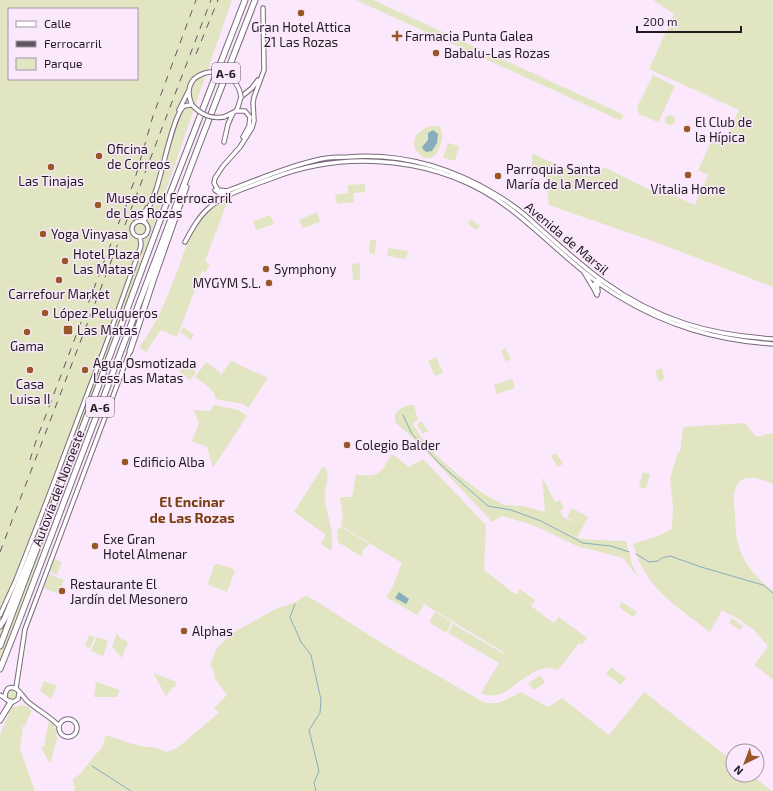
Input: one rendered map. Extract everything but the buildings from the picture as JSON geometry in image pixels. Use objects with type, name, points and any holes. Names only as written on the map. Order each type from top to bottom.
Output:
[{"type":"highway","name":"Autovía del Noroeste","points":[[0,646],[165,207],[245,0]]},
{"type":"highway","name":"Autovía del Noroeste","points":[[0,669],[255,0]]},
{"type":"highway","points":[[130,351],[154,278],[182,203],[199,145]]},
{"type":"highway","points":[[0,626],[5,618],[29,557],[54,505]]},
{"type":"highway","points":[[0,720],[11,702]]},
{"type":"street","points":[[257,182],[227,192],[218,190],[214,184],[215,178],[245,139],[252,128],[254,121],[252,103],[262,74],[264,63],[263,8]]},
{"type":"street","points":[[142,222],[151,198],[172,127],[191,83],[199,75],[206,72],[226,75],[232,79],[240,91],[240,102],[228,124],[224,142]]},
{"type":"street","points":[[241,98],[252,88],[262,74]]},
{"type":"street","points":[[188,91],[192,105],[203,114],[210,117],[224,118],[234,112],[245,112],[248,114],[250,120],[249,126],[238,145],[216,171],[212,184],[213,188],[220,194],[225,195],[234,193]]},
{"type":"street","points":[[240,102],[250,113],[252,120],[245,139]]},
{"type":"street","points":[[142,222],[158,183],[178,116],[182,108],[186,105],[192,105]]},
{"type":"street","name":"Avenida de Marsil","points":[[257,182],[289,167],[322,159],[360,156],[389,157],[423,163],[447,170],[506,200],[530,218],[536,225],[595,274],[638,303],[687,325],[729,335],[773,339]]},
{"type":"street","name":"Avenida de Marsil","points":[[257,182],[290,171],[327,163],[367,161],[390,162],[422,168],[462,181],[503,204],[598,282],[636,307],[686,329],[728,339],[773,344]]},
{"type":"street","points":[[185,242],[195,225],[210,206],[252,184]]},
{"type":"street","points":[[136,222],[142,222],[148,228],[146,235],[140,237],[134,234],[132,228],[136,222]]},
{"type":"street","points":[[0,615],[16,580],[105,347],[140,249],[140,237]]},
{"type":"street","points":[[583,270],[597,295],[598,292],[606,288]]},
{"type":"street","points":[[595,274],[598,282],[598,292]]},
{"type":"street","points":[[594,289],[594,284],[604,281]]},
{"type":"street","points":[[52,718],[63,720],[67,719],[74,722],[76,728],[75,732],[69,736],[64,735],[60,732],[59,726],[52,718],[28,702],[16,688],[25,629],[130,351]]},
{"type":"street","points":[[0,692],[10,688],[16,688]]},
{"type":"street","points":[[5,698],[5,692],[7,689]]},
{"type":"street","points":[[0,695],[11,702],[15,702],[20,693]]},
{"type":"street","points":[[18,699],[28,702]]},
{"type":"street","points":[[59,726],[63,720]]},
{"type":"green space","points":[[0,0],[232,0],[0,668]]},
{"type":"green space","points":[[356,0],[373,0],[622,114],[623,117],[619,120]]},
{"type":"green space","points":[[653,0],[773,0],[773,287],[658,243],[549,205],[544,172],[532,166],[532,154],[534,154],[568,170],[581,166],[582,171],[588,176],[597,174],[604,167],[654,192],[656,187],[695,205],[708,175],[698,170],[712,140],[723,145],[739,110],[649,69],[674,14]]},
{"type":"green space","points":[[653,75],[675,86],[659,121],[657,122],[639,114],[637,107]]},
{"type":"green space","points":[[668,115],[672,115],[675,120],[672,125],[668,125],[665,122],[665,118]]},
{"type":"green space","points":[[432,126],[439,126],[441,129],[441,144],[436,155],[429,158],[424,158],[415,149],[414,139],[420,131]]},
{"type":"green space","points":[[448,143],[459,146],[455,161],[443,158]]},
{"type":"green space","points":[[365,184],[365,192],[353,193],[354,202],[337,204],[335,195],[348,193],[348,185]]},
{"type":"green space","points":[[226,199],[227,203],[205,261],[210,264],[206,272],[202,271],[177,337],[161,330],[146,352],[140,348],[140,346],[152,328],[162,308],[179,267],[186,245],[193,231],[208,211]]},
{"type":"green space","points":[[317,212],[320,222],[303,228],[299,220]]},
{"type":"green space","points":[[270,215],[274,224],[256,230],[253,221]]},
{"type":"green space","points":[[471,219],[480,226],[476,230],[468,224]]},
{"type":"green space","points":[[370,240],[376,240],[375,254],[369,253]]},
{"type":"green space","points":[[388,248],[408,251],[406,259],[387,256]]},
{"type":"green space","points":[[360,263],[360,280],[353,280],[352,264]]},
{"type":"green space","points":[[183,327],[194,335],[191,340],[180,332]]},
{"type":"green space","points":[[505,348],[511,359],[506,362],[501,351]]},
{"type":"green space","points":[[436,357],[443,373],[435,376],[428,361]]},
{"type":"green space","points":[[231,361],[268,378],[248,408],[243,404],[216,399],[210,388],[195,377],[206,362],[221,373],[218,379]]},
{"type":"green space","points":[[184,363],[196,372],[190,380],[179,371]]},
{"type":"green space","points":[[661,368],[665,379],[659,382],[655,371]]},
{"type":"green space","points":[[512,379],[515,388],[497,394],[494,385]]},
{"type":"green space","points":[[214,405],[239,410],[247,416],[213,468],[207,447],[192,441],[199,423],[194,410],[210,411]]},
{"type":"green space","points":[[408,405],[414,405],[418,420],[413,423],[424,441],[435,452],[434,453],[457,474],[487,496],[505,505],[523,506],[545,512],[542,477],[555,502],[560,500],[564,509],[560,511],[563,517],[579,523],[567,517],[572,508],[588,517],[577,538],[626,541],[632,564],[638,577],[623,558],[577,546],[533,525],[502,516],[492,522],[416,441],[395,422],[395,414],[400,409]]},
{"type":"green space","points":[[421,421],[428,431],[423,434],[417,425]]},
{"type":"green space","points":[[745,423],[756,437],[773,433],[773,484],[761,479],[744,479],[736,487],[734,494],[734,505],[736,535],[741,552],[752,571],[773,591],[773,679],[754,665],[768,646],[753,629],[722,610],[710,632],[674,604],[653,584],[638,559],[633,544],[658,536],[672,529],[673,507],[670,478],[678,452],[680,452],[683,427]]},
{"type":"green space","points":[[556,453],[563,464],[558,467],[551,456]]},
{"type":"green space","points":[[392,454],[409,467],[423,459],[486,525],[484,570],[516,595],[520,589],[535,600],[531,606],[554,623],[559,617],[587,638],[582,645],[579,643],[558,670],[548,668],[538,670],[501,694],[491,696],[481,693],[505,653],[414,598],[424,605],[417,615],[386,597],[393,586],[402,563],[341,526],[343,518],[340,497],[352,497],[356,475],[370,475],[379,472],[385,466]]},
{"type":"green space","points":[[323,466],[328,475],[325,502],[332,536],[331,551],[321,544],[326,535],[294,512]]},
{"type":"green space","points":[[643,472],[650,474],[646,489],[639,487]]},
{"type":"green space","points":[[341,527],[369,544],[363,549],[362,557],[338,542],[337,530]]},
{"type":"green space","points":[[54,559],[62,562],[57,575],[50,572]]},
{"type":"green space","points":[[216,564],[229,567],[235,571],[227,592],[209,585],[208,583]]},
{"type":"green space","points":[[49,574],[64,580],[58,594],[44,588]]},
{"type":"green space","points":[[306,595],[393,650],[485,703],[499,703],[521,692],[548,707],[562,698],[609,735],[644,692],[725,755],[725,783],[762,783],[772,791],[75,791],[73,779],[79,775],[102,747],[106,735],[129,743],[152,747],[167,752],[177,748],[219,713],[214,708],[227,695],[215,679],[214,671],[210,664],[217,648],[232,633],[276,609],[296,602]]},
{"type":"green space","points":[[622,602],[637,612],[633,617],[619,607]]},
{"type":"green space","points":[[435,612],[452,622],[446,633],[429,622]]},
{"type":"green space","points":[[732,618],[743,626],[740,630],[729,623]]},
{"type":"green space","points":[[453,624],[504,654],[499,663],[448,633]]},
{"type":"green space","points":[[117,633],[120,638],[128,642],[122,658],[112,647]]},
{"type":"green space","points":[[89,635],[95,637],[90,648],[85,646]]},
{"type":"green space","points":[[97,637],[108,641],[103,656],[91,651]]},
{"type":"green space","points":[[611,667],[626,678],[621,685],[606,674]]},
{"type":"green space","points":[[153,673],[177,682],[175,687],[173,687],[166,696]]},
{"type":"green space","points":[[540,675],[545,683],[534,690],[528,684]]},
{"type":"green space","points":[[44,681],[57,686],[51,699],[40,691]]},
{"type":"green space","points":[[96,682],[120,690],[117,697],[94,697]]},
{"type":"green space","points":[[12,690],[17,695],[12,700],[7,695]]},
{"type":"green space","points":[[20,705],[27,706],[32,711],[24,727],[20,724],[23,728],[20,749],[35,791],[0,791],[0,735],[12,706],[16,707]]},
{"type":"green space","points":[[51,721],[56,730],[57,739],[50,764],[41,747],[44,747],[48,724]]},
{"type":"water","points":[[433,130],[438,134],[437,143],[432,151],[426,152],[422,147],[428,140],[428,133]]},
{"type":"water","points":[[399,592],[409,599],[406,604],[395,598]]},
{"type":"waterway","points":[[403,415],[412,434],[441,465],[488,506],[511,510],[541,521],[583,543],[611,546],[629,552]]},
{"type":"waterway","points":[[636,554],[649,562],[658,561],[662,558],[670,556],[701,567],[763,585],[773,593]]},
{"type":"waterway","points":[[295,604],[290,617],[301,642],[311,655],[321,700],[320,713],[309,730],[319,771],[314,783],[316,791]]},
{"type":"waterway","points":[[92,766],[131,791]]},
{"type":"railway","points":[[126,202],[134,182],[153,116],[196,0]]},
{"type":"railway","points":[[0,552],[211,0]]},
{"type":"railway","points":[[196,54],[218,0]]},
{"type":"railway","points":[[30,460],[129,199]]},
{"type":"place","name":"Gran Hotel Attica 21 Las Rozas","points":[[301,13]]},
{"type":"place","name":"Farmacia Punta Galea","points":[[397,36]]},
{"type":"place","name":"Babalu-Las Rozas","points":[[436,53]]},
{"type":"place","name":"El Club de la Hípica","points":[[687,129]]},
{"type":"place","name":"Oficina de Correos","points":[[99,156]]},
{"type":"place","name":"Las Tinajas","points":[[51,167]]},
{"type":"place","name":"Vitalia Home","points":[[688,175]]},
{"type":"place","name":"Parroquia Santa María de la Merced","points":[[498,176]]},
{"type":"place","name":"Museo del Ferrocarril de Las Rozas","points":[[98,205]]},
{"type":"place","name":"Yoga Vinyasa","points":[[43,234]]},
{"type":"place","name":"Hotel Plaza Las Matas","points":[[65,261]]},
{"type":"place","name":"Symphony","points":[[266,269]]},
{"type":"place","name":"Carrefour Market","points":[[59,280]]},
{"type":"place","name":"MYGYM S.L.","points":[[269,283]]},
{"type":"place","name":"López Peluqueros","points":[[45,313]]},
{"type":"place","name":"Las Matas","points":[[68,330]]},
{"type":"place","name":"Gama","points":[[27,332]]},
{"type":"place","name":"Casa Luisa II","points":[[30,370]]},
{"type":"place","name":"Agua Osmotizada Less Las Matas","points":[[85,370]]},
{"type":"place","name":"Colegio Balder","points":[[347,445]]},
{"type":"place","name":"Edificio Alba","points":[[125,462]]},
{"type":"place","name":"Exe Gran Hotel Almenar","points":[[95,546]]},
{"type":"place","name":"Restaurante El Jardín del Mesonero","points":[[62,591]]},
{"type":"place","name":"Alphas","points":[[184,631]]},
{"type":"district","name":"El Encinar de Las Rozas","points":[[192,510]]}]
